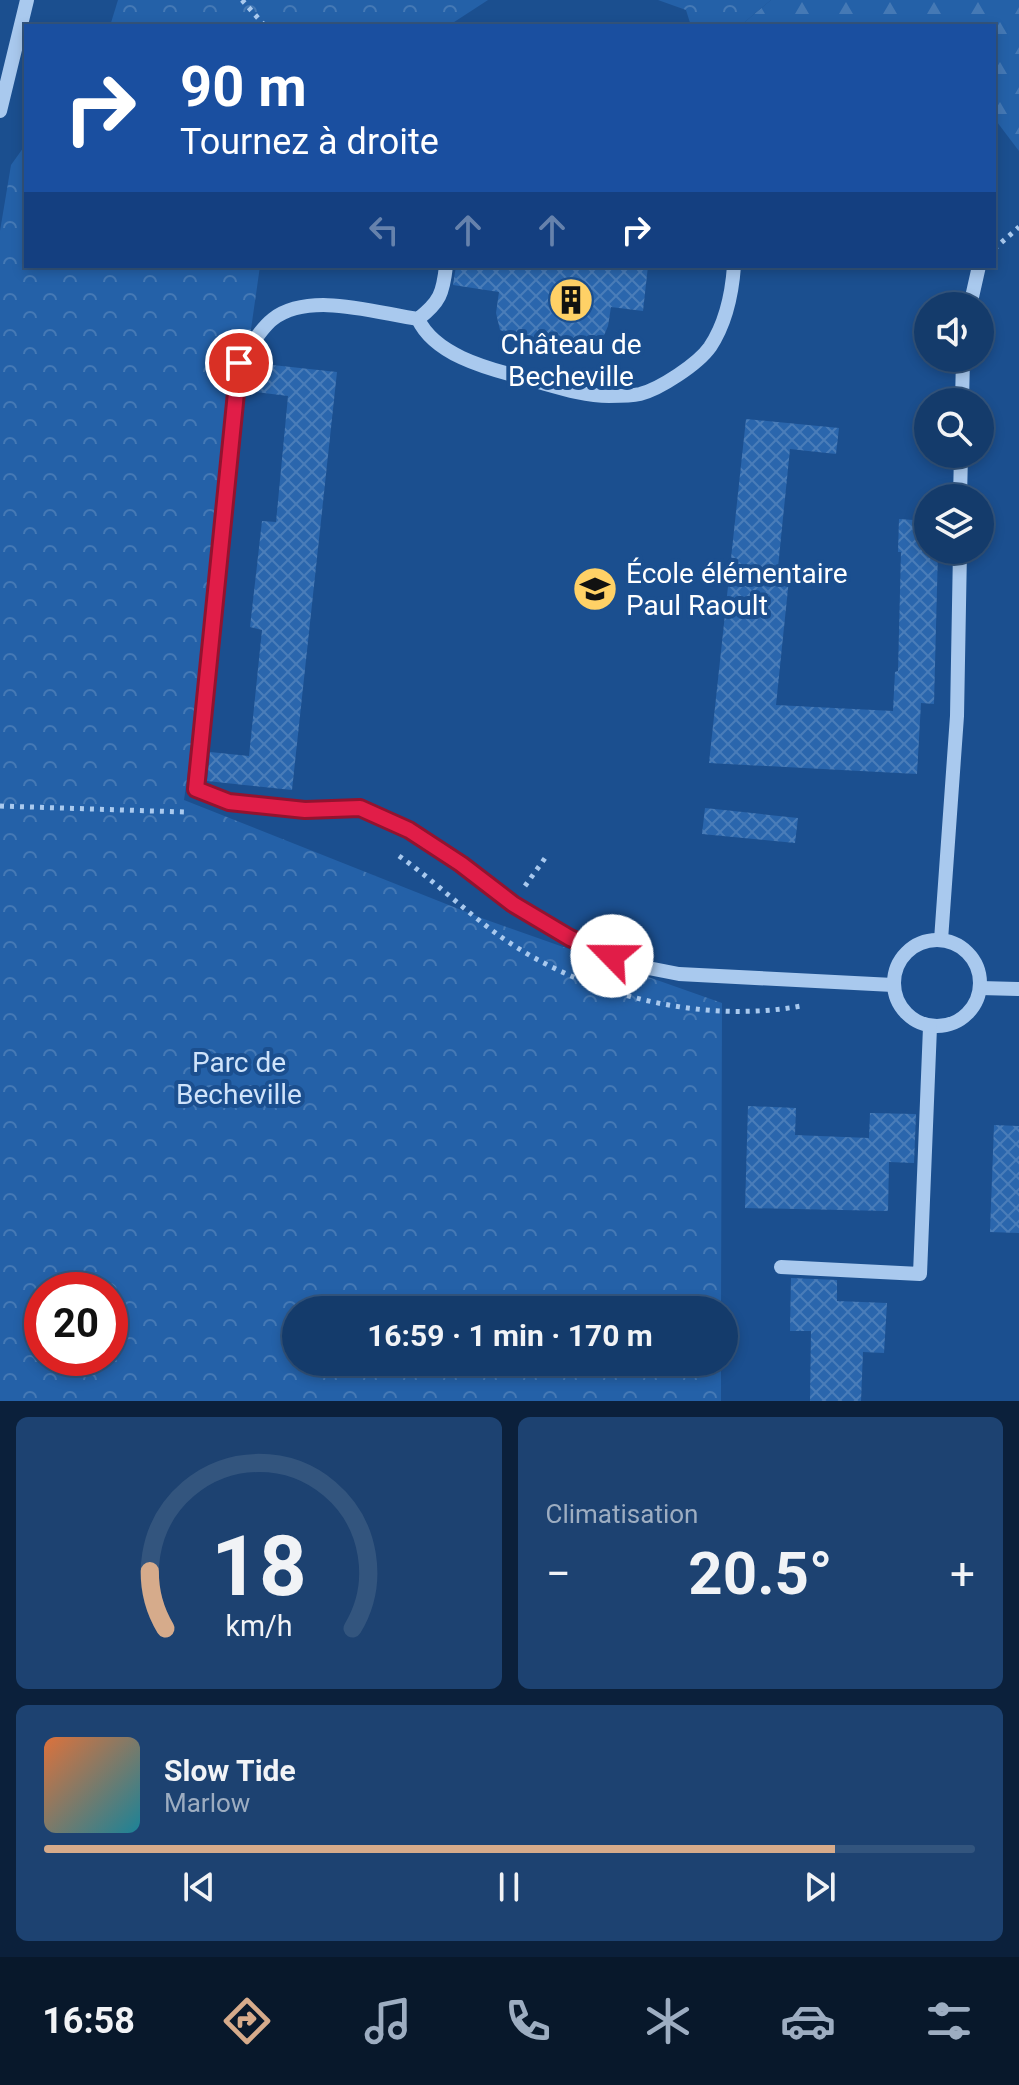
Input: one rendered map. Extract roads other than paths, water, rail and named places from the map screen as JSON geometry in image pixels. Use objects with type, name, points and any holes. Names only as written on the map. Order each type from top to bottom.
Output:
[{"type":"street","points":[[0,111],[27,0]]},
{"type":"street","points":[[446,268],[444,285],[436,305],[418,319],[331,305],[302,305],[273,319],[239,363],[196,789],[229,802],[305,810],[360,808],[409,830],[461,864],[513,904],[570,938],[633,965],[679,974],[893,985]]},
{"type":"street","points":[[418,319],[425,334],[477,366],[573,390],[608,396],[640,394],[677,376],[709,349],[724,318],[733,285],[734,268]]},
{"type":"street","points":[[973,292],[979,268]]},
{"type":"street","points":[[941,940],[957,716],[960,564]]},
{"type":"street","points":[[941,940],[954,943],[975,962],[980,975],[980,988],[977,1002],[958,1022],[945,1027],[930,1027],[916,1022],[904,1012],[896,1000],[893,985],[902,957],[912,947],[926,941],[941,940]]},
{"type":"street","points":[[980,988],[1019,989]]},
{"type":"street","points":[[781,1267],[920,1274],[930,1027]]},
{"type":"place","name":"Château de Becheville","points":[[571,300]]},
{"type":"place","name":"École élémentaire Paul Raoult","points":[[595,589]]},
{"type":"park label","name":"Parc de Becheville","points":[[239,1078]]}]
